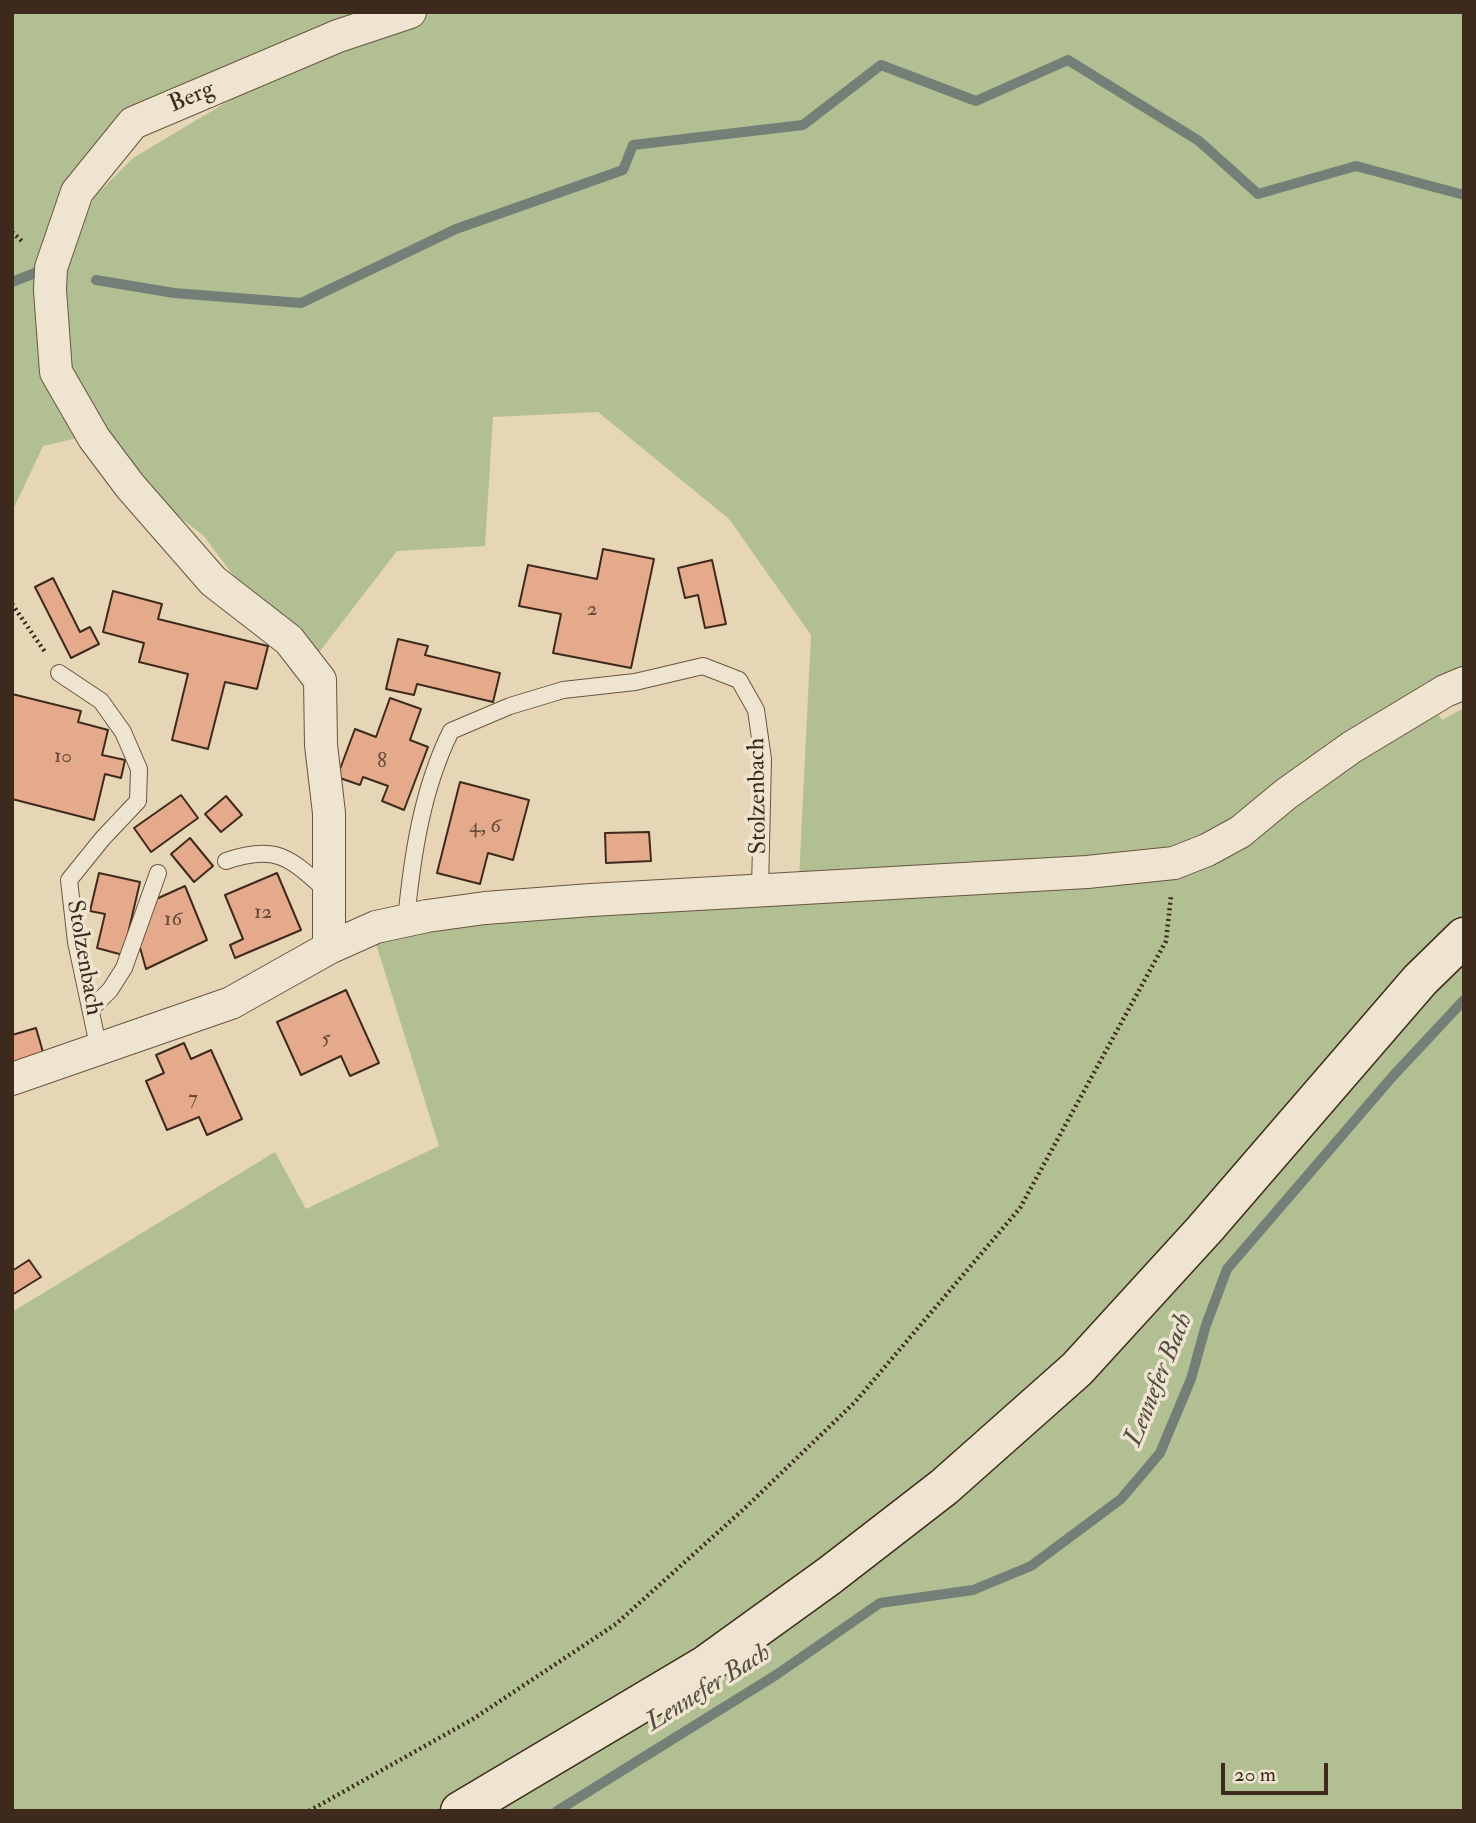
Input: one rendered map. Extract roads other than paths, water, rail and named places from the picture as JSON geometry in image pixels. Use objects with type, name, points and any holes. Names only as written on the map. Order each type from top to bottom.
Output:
[{"type":"main road","points":[[460,1811],[707,1664],[829,1576],[943,1487],[1077,1369],[1204,1230],[1420,980],[1464,937]]},
{"type":"street","name":"Berg","points":[[330,894],[329,813],[321,745],[320,680],[289,640],[213,581],[130,486],[94,438],[55,372],[51,268],[76,192],[133,123],[338,36],[410,12]]},
{"type":"street","points":[[760,889],[1087,872],[1174,863],[1207,850],[1240,832],[1286,794],[1352,747],[1445,691],[1464,683]]},
{"type":"street","name":"Stolzenbach","points":[[12,1079],[230,1003],[329,948],[376,927],[485,908],[760,889]]},
{"type":"street","points":[[329,948],[330,894]]},
{"type":"lane","name":"Stolzenbach","points":[[406,921],[421,822],[437,760],[451,731],[510,706],[563,690],[635,681],[703,666],[739,680],[756,710],[763,759],[760,889]]},
{"type":"lane","name":"Stolzenbach","points":[[59,673],[101,701],[123,732],[139,769],[138,802],[103,838],[69,880],[76,942],[99,1050]]},
{"type":"lane","points":[[226,861],[261,853],[280,855],[299,866],[330,894]]},
{"type":"lane","points":[[91,1009],[110,990],[124,968],[158,873]]},
{"type":"waterway","points":[[96,280],[174,293],[301,303],[456,229],[623,170],[633,145],[803,125],[881,65],[976,101],[1068,60],[1199,141],[1258,194],[1356,166],[1464,195]]},
{"type":"waterway","points":[[12,282],[35,273]]},
{"type":"waterway","name":"Lennefer Bach","points":[[557,1811],[776,1675],[880,1603],[973,1590],[1031,1566],[1121,1499],[1160,1453],[1191,1379],[1206,1325],[1227,1269],[1393,1076],[1464,1000]]}]
